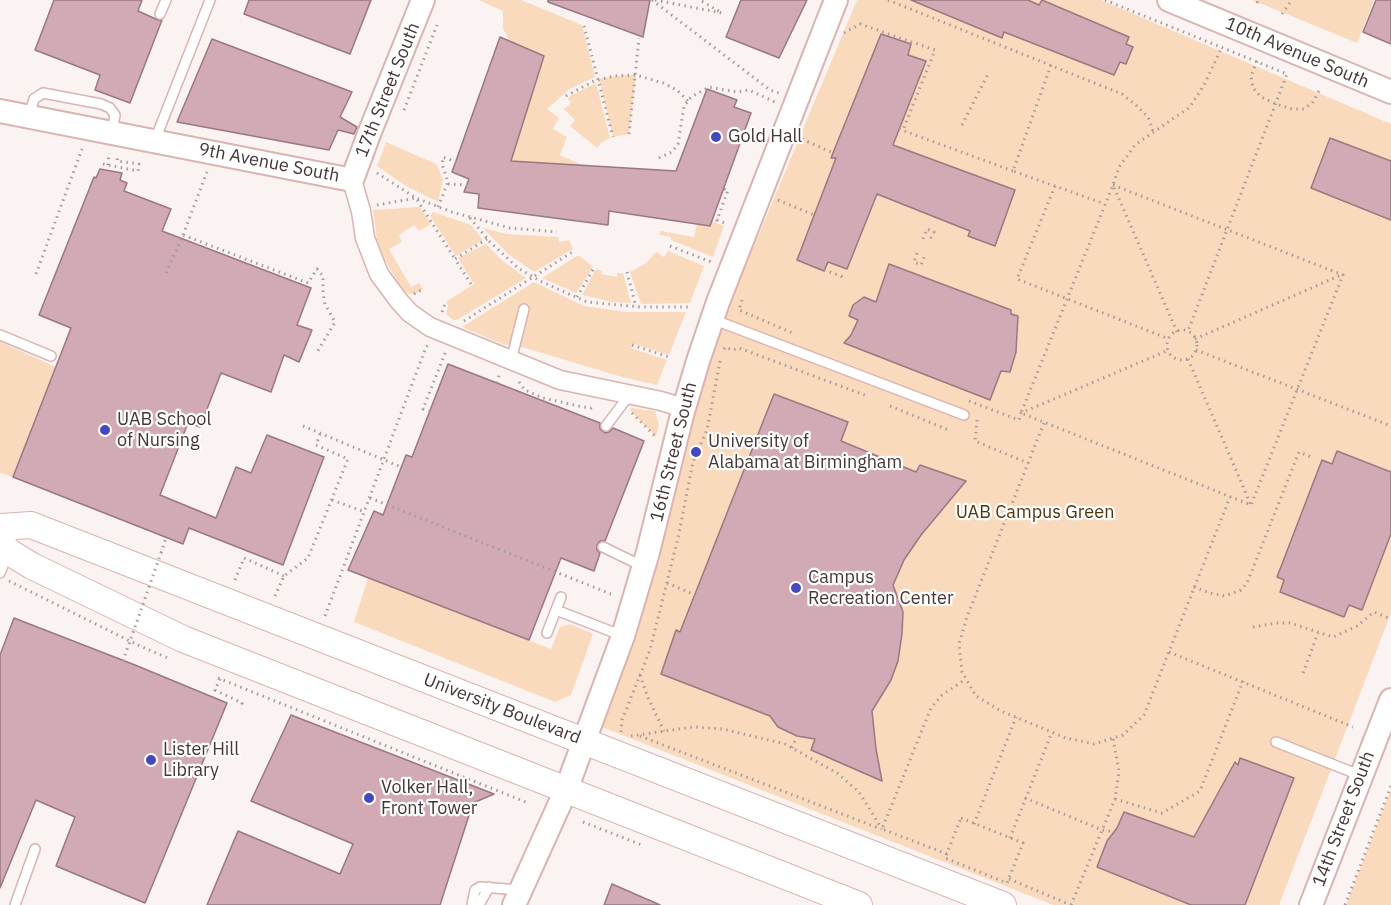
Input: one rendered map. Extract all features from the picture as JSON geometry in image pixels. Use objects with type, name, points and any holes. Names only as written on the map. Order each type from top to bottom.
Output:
[{"type":"main road","name":"University Boulevard","points":[[0,527],[31,525],[1003,905]]},
{"type":"main road","points":[[3,555],[32,566],[183,639],[859,905]]},
{"type":"street","name":"17th Street South","points":[[363,181],[369,134],[423,0]]},
{"type":"street","name":"16th Street South","points":[[518,897],[566,790],[623,636],[644,567],[684,408],[712,319],[836,0]]},
{"type":"street","name":"10th Avenue South","points":[[1169,0],[1391,92]]},
{"type":"street","name":"9th Avenue South","points":[[0,111],[28,117],[110,142],[155,140],[363,181],[361,211],[370,256],[379,274],[410,313],[430,327],[560,380],[631,401],[684,408]]},
{"type":"street","name":"14th Street South","points":[[1311,905],[1391,700]]},
{"type":"lane","points":[[160,14],[166,0]]},
{"type":"lane","points":[[155,140],[210,0]]},
{"type":"lane","points":[[511,360],[524,309]]},
{"type":"lane","points":[[712,319],[964,415]]},
{"type":"lane","points":[[0,334],[51,356]]},
{"type":"lane","points":[[606,426],[631,401]]},
{"type":"lane","points":[[603,547],[644,567]]},
{"type":"lane","points":[[548,633],[561,597]]},
{"type":"lane","points":[[556,610],[623,636]]},
{"type":"lane","points":[[1276,742],[1362,776]]},
{"type":"lane","points":[[15,905],[35,849]]},
{"type":"lane","points":[[472,905],[476,891],[480,887],[489,887],[518,897]]},
{"type":"lane","points":[[479,905],[489,887]]},
{"type":"path","points":[[654,0],[722,13],[700,0]]},
{"type":"path","points":[[654,0],[770,90],[798,99]]},
{"type":"path","points":[[888,0],[1122,94],[1148,117],[1153,131]]},
{"type":"path","points":[[1105,0],[1287,74],[1188,331]]},
{"type":"path","points":[[1282,14],[1292,0]]},
{"type":"path","points":[[404,110],[437,22]]},
{"type":"path","points":[[860,24],[935,50],[901,130],[1105,204]]},
{"type":"path","points":[[584,26],[613,137]]},
{"type":"path","points":[[629,134],[639,38]]},
{"type":"path","points":[[1021,413],[1119,167],[1135,145],[1190,107],[1204,85],[1222,47]]},
{"type":"path","points":[[1257,61],[1251,76],[1253,88],[1261,97],[1276,104],[1292,110],[1304,109],[1313,102],[1320,88]]},
{"type":"path","points":[[1013,171],[1051,65]]},
{"type":"path","points":[[962,125],[989,72]]},
{"type":"path","points":[[566,96],[585,84],[598,80],[614,76],[636,75],[663,83],[688,100]]},
{"type":"path","points":[[659,158],[672,152],[678,144],[681,134],[681,114],[688,100],[697,92],[709,87],[736,92],[749,90],[775,102],[771,113]]},
{"type":"path","points":[[802,139],[832,153]]},
{"type":"path","points":[[110,142],[106,165],[138,171],[139,164],[117,161],[118,154]]},
{"type":"path","points":[[36,274],[82,149]]},
{"type":"path","points":[[438,207],[447,184],[442,164],[443,157],[456,162]]},
{"type":"path","points":[[166,273],[208,171]]},
{"type":"path","points":[[363,181],[374,171],[416,198],[470,218],[510,228],[557,232]]},
{"type":"path","points":[[447,184],[467,185]]},
{"type":"path","points":[[1113,185],[1342,275]]},
{"type":"path","points":[[1113,185],[1177,332]]},
{"type":"path","points":[[1055,186],[1017,279],[1168,339]]},
{"type":"path","points":[[724,189],[728,190],[717,220],[729,225]]},
{"type":"path","points":[[373,206],[416,198]]},
{"type":"path","points":[[416,198],[471,284]]},
{"type":"path","points":[[778,200],[814,215]]},
{"type":"path","points":[[470,218],[487,239],[518,268],[577,298],[603,305],[692,307]]},
{"type":"path","points":[[923,239],[927,229],[934,232],[929,242]]},
{"type":"path","points":[[183,235],[309,284],[313,272],[317,269],[320,271],[323,276],[325,304],[335,322],[316,354]]},
{"type":"path","points":[[455,259],[487,239]]},
{"type":"path","points":[[670,246],[714,264],[716,258]]},
{"type":"path","points":[[459,324],[574,251]]},
{"type":"path","points":[[917,253],[914,262],[921,266],[925,255]]},
{"type":"path","points":[[577,298],[594,268]]},
{"type":"path","points":[[824,270],[841,276],[844,280]]},
{"type":"path","points":[[627,272],[636,307]]},
{"type":"path","points":[[1196,339],[1342,275]]},
{"type":"path","points":[[1251,505],[1342,275]]},
{"type":"path","points":[[445,304],[442,310],[445,318]]},
{"type":"path","points":[[1168,339],[1177,332],[1188,331]]},
{"type":"path","points":[[1168,339],[1169,350],[1177,359],[1188,359],[1196,350],[1196,339],[1188,331]]},
{"type":"path","points":[[325,616],[426,347],[434,343]]},
{"type":"path","points":[[632,345],[672,358]]},
{"type":"path","points":[[430,411],[423,409],[447,349],[440,346]]},
{"type":"path","points":[[867,396],[739,348],[733,350],[725,347],[707,430],[693,462],[678,537],[650,650],[621,727],[622,736],[639,736],[693,727],[723,729],[755,735],[792,748],[837,773],[859,792],[882,829]]},
{"type":"path","points":[[1021,413],[1169,350]]},
{"type":"path","points":[[1196,350],[1391,426]]},
{"type":"path","points":[[1188,359],[1251,505]]},
{"type":"path","points":[[967,400],[971,406]]},
{"type":"path","points":[[631,401],[629,409],[656,437]]},
{"type":"path","points":[[890,406],[951,431]]},
{"type":"path","points":[[975,413],[977,424],[975,441],[1028,463]]},
{"type":"path","points":[[1021,413],[1251,505]]},
{"type":"path","points":[[1045,423],[967,617],[959,644],[962,672],[976,696],[1001,711],[1066,738],[1094,744],[1123,735],[1144,715],[1230,496]]},
{"type":"path","points":[[303,426],[401,467]]},
{"type":"path","points":[[275,596],[284,576],[308,558],[348,459],[316,445],[320,434]]},
{"type":"path","points":[[1194,587],[1225,596],[1241,590],[1247,583],[1299,452],[1311,457]]},
{"type":"path","points":[[370,498],[611,594]]},
{"type":"path","points":[[332,500],[365,512]]},
{"type":"path","points":[[123,661],[166,538]]},
{"type":"path","points":[[235,580],[244,558],[284,576]]},
{"type":"path","points":[[667,583],[695,595]]},
{"type":"path","points":[[1253,627],[1290,623],[1333,637],[1357,626],[1374,612],[1391,619]]},
{"type":"path","points":[[1303,673],[1318,633]]},
{"type":"path","points":[[1169,652],[1353,727]]},
{"type":"path","points":[[640,675],[664,731]]},
{"type":"path","points":[[220,679],[215,690],[242,703],[241,709]]},
{"type":"path","points":[[882,829],[931,708],[942,694],[966,679]]},
{"type":"path","points":[[1114,800],[1162,813],[1200,792],[1243,681]]},
{"type":"path","points":[[974,824],[1016,717]]},
{"type":"path","points":[[1010,838],[1052,732]]},
{"type":"path","points":[[639,736],[947,854]]},
{"type":"path","points":[[792,748],[796,736]]},
{"type":"path","points":[[1009,879],[1071,905],[1114,800],[1119,772],[1113,738]]},
{"type":"path","points":[[1345,905],[1391,786]]},
{"type":"path","points":[[1025,798],[1102,830],[1114,832]]},
{"type":"path","points":[[961,818],[1010,838],[1023,843],[1007,883],[945,858],[961,818]]},
{"type":"green space","points":[[479,0],[521,0],[582,25],[595,77],[571,88],[547,109],[559,118],[553,129],[567,137],[560,155],[584,166],[511,161],[544,56],[509,41],[503,28],[503,11]]},
{"type":"green space","name":"UAB Campus Green","points":[[857,0],[1101,0],[1391,124],[1391,613],[1279,905],[1053,905],[602,727],[648,578],[716,337]]},
{"type":"green space","points":[[1252,0],[1374,0],[1357,43]]},
{"type":"green space","points":[[636,75],[629,134],[613,137],[599,79]]},
{"type":"green space","points":[[596,83],[610,138],[597,148],[570,126],[575,120],[564,109],[571,103],[568,99],[570,96]]},
{"type":"green space","points":[[386,142],[436,164],[443,179],[438,202],[406,186],[377,166]]},
{"type":"green space","points":[[420,207],[431,224],[419,231],[414,225],[399,235],[402,242],[389,249],[411,287],[419,283],[423,289],[410,294],[405,292],[382,255],[377,240],[373,210]]},
{"type":"green space","points":[[433,212],[471,225],[483,240],[456,256],[430,216]]},
{"type":"green space","points":[[712,221],[724,226],[713,257],[671,240],[671,237],[660,235],[660,231],[694,237],[697,224],[710,226]]},
{"type":"green space","points":[[483,228],[507,234],[558,237],[559,242],[569,240],[573,249],[534,272],[508,254]]},
{"type":"green space","points":[[486,244],[503,261],[526,278],[457,320],[453,320],[446,314],[448,305],[446,302],[474,284],[458,258]]},
{"type":"green space","points":[[668,251],[704,266],[690,303],[641,304],[630,272],[646,263],[656,252],[664,257]]},
{"type":"green space","points":[[577,256],[593,267],[576,293],[542,278]]},
{"type":"green space","points":[[596,269],[602,271],[601,274],[617,277],[617,273],[623,273],[631,303],[612,302],[582,295]]},
{"type":"green space","points":[[534,282],[584,306],[626,312],[686,312],[669,355],[634,344],[631,348],[667,360],[657,385],[622,377],[512,344],[505,345],[462,327]]},
{"type":"green space","points":[[0,342],[56,367],[13,477],[0,473]]},
{"type":"green space","points":[[629,409],[655,411],[659,425],[656,437]]},
{"type":"green space","points":[[368,578],[551,649],[560,627],[570,624],[593,634],[571,695],[555,702],[354,622]]},
{"type":"green space","points":[[1391,789],[1391,905],[1346,905]]},
{"type":"building","points":[[54,0],[142,0],[138,11],[162,20],[130,103],[95,90],[100,75],[35,50]]},
{"type":"building","points":[[249,0],[371,0],[350,54],[244,14]]},
{"type":"building","points":[[548,0],[650,0],[643,37],[548,2]]},
{"type":"building","points":[[741,0],[807,0],[779,58],[726,37]]},
{"type":"building","points":[[911,0],[1028,0],[1039,5],[1042,0],[1129,37],[1126,44],[1133,47],[1126,64],[1120,62],[1114,75],[1004,32],[1002,38]]},
{"type":"building","points":[[1376,0],[1391,0],[1391,44],[1363,32]]},
{"type":"building","points":[[881,34],[911,44],[908,55],[926,61],[893,145],[1015,190],[995,246],[968,236],[970,231],[877,194],[847,269],[828,262],[824,271],[797,260],[836,158],[831,158]]},
{"type":"building","name":"Gold Hall","points":[[500,37],[544,56],[511,161],[676,171],[707,89],[737,100],[734,107],[751,113],[710,226],[609,211],[608,225],[478,208],[479,194],[464,192],[469,179],[452,172]]},
{"type":"building","points":[[212,39],[352,92],[340,117],[357,127],[354,134],[338,130],[329,150],[177,122]]},
{"type":"building","points":[[1330,138],[1391,161],[1391,220],[1311,188]]},
{"type":"building","points":[[100,169],[122,173],[120,180],[127,183],[124,191],[171,209],[162,231],[311,288],[297,325],[312,330],[299,362],[284,355],[271,392],[221,373],[200,427],[188,423],[160,495],[216,518],[236,467],[251,473],[267,435],[324,457],[283,565],[189,528],[183,544],[13,477],[71,328],[39,315],[94,177],[96,178]]},
{"type":"building","points":[[889,264],[1011,310],[1011,314],[1018,316],[1016,352],[1010,372],[1001,371],[990,400],[844,343],[851,335],[858,320],[849,316],[853,305],[864,297],[876,302]]},
{"type":"building","points":[[448,364],[600,423],[600,429],[605,433],[613,428],[644,441],[605,541],[600,541],[597,545],[600,553],[594,571],[561,558],[529,640],[348,570],[374,511],[383,515],[406,455],[412,457]]},
{"type":"building","name":"Campus Recreation Center","points":[[774,394],[848,422],[841,441],[916,472],[920,465],[966,481],[921,535],[904,560],[893,585],[903,612],[898,661],[891,680],[872,711],[882,781],[811,750],[815,739],[797,736],[778,727],[770,716],[661,674],[676,630],[680,632]]},
{"type":"building","points":[[1337,451],[1391,472],[1391,534],[1362,610],[1349,605],[1344,617],[1280,592],[1284,580],[1277,577],[1322,460],[1332,464]]},
{"type":"building","points":[[14,618],[227,703],[145,903],[56,866],[75,817],[36,800],[0,888],[0,655]]},
{"type":"building","name":"Volker Hall, Front Tower","points":[[291,715],[494,794],[473,803],[440,905],[207,905],[238,831],[340,874],[353,844],[251,801]]},
{"type":"building","points":[[1240,758],[1294,778],[1245,905],[1191,905],[1097,867],[1107,841],[1117,828],[1124,812],[1194,837],[1235,762],[1238,765]]},
{"type":"building","points":[[612,884],[660,905],[604,905]]},
{"type":"place","name":"Gold Hall","points":[[716,137]]},
{"type":"place","name":"UAB School of Nursing","points":[[105,430]]},
{"type":"place","name":"University of Alabama at Birmingham","points":[[696,452]]},
{"type":"place","name":"Campus Recreation Center","points":[[796,588]]},
{"type":"place","name":"Lister Hill Library","points":[[151,760]]},
{"type":"place","name":"Volker Hall, Front Tower","points":[[369,798]]}]
